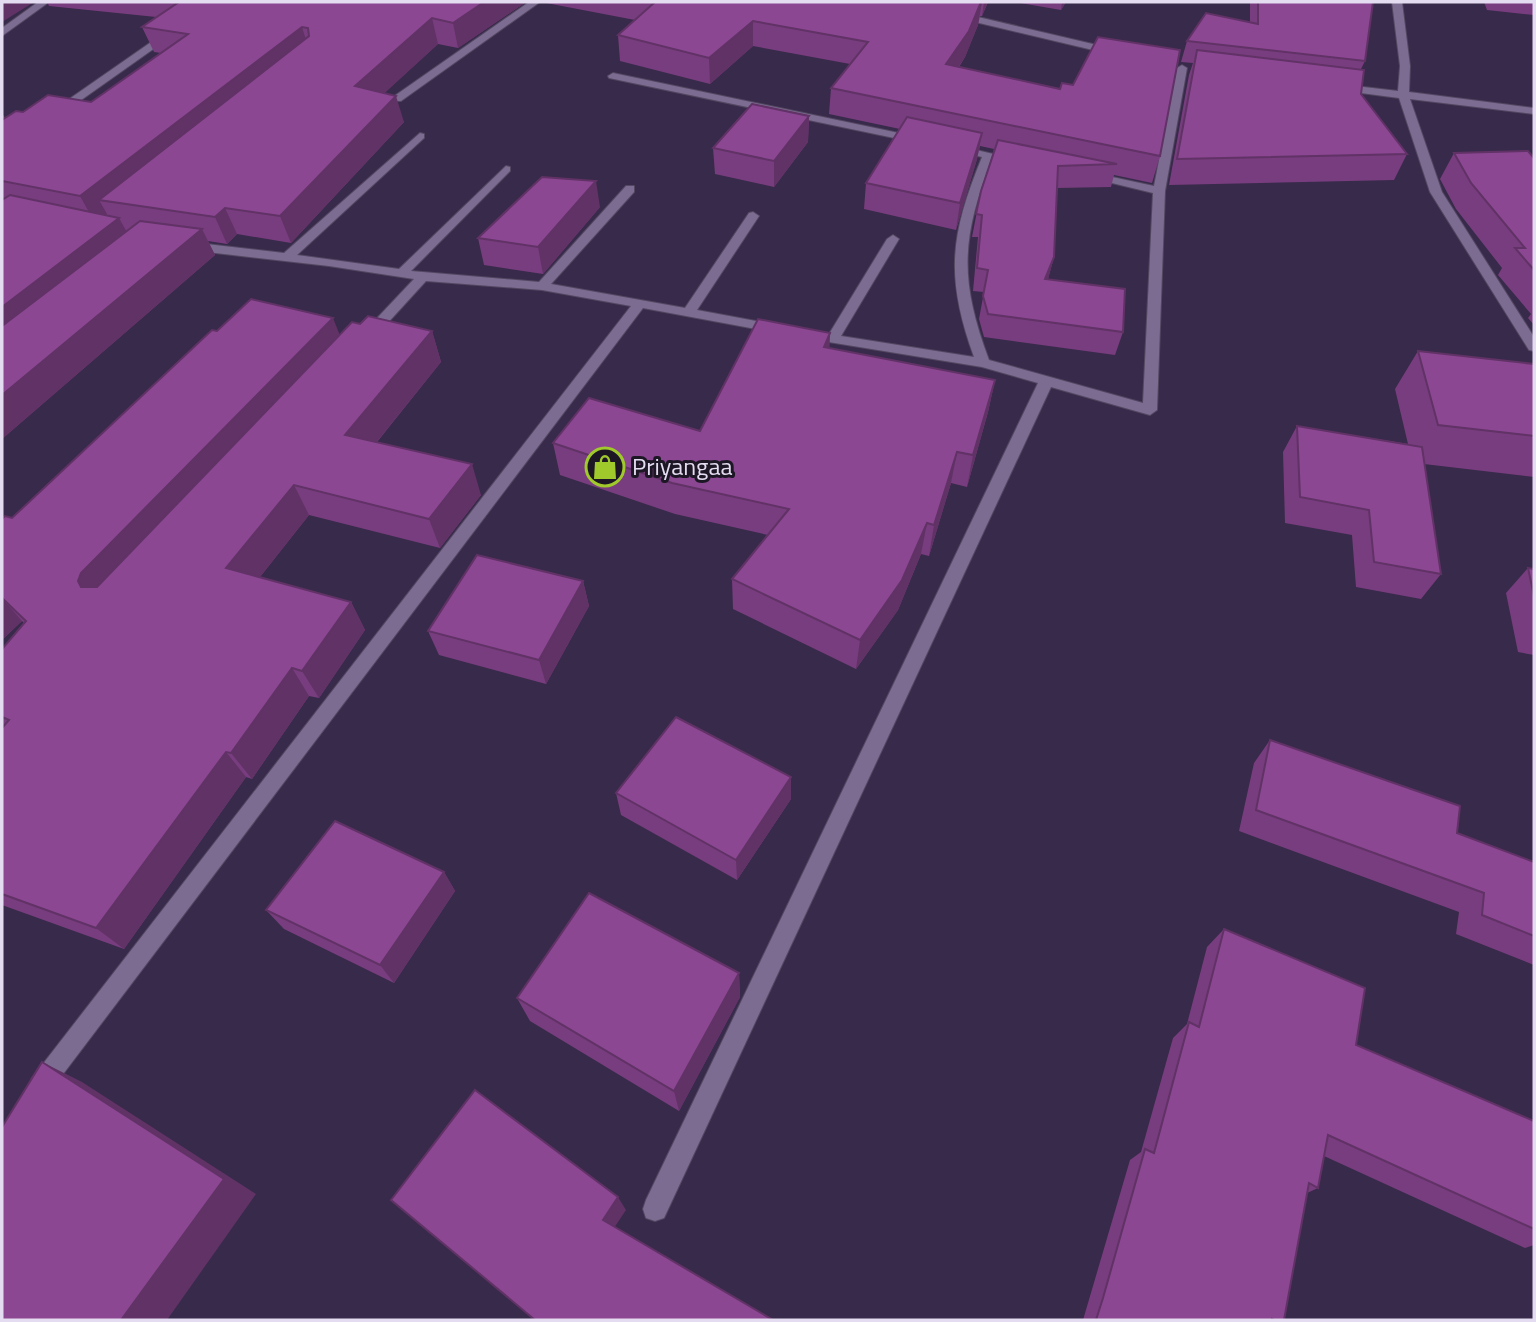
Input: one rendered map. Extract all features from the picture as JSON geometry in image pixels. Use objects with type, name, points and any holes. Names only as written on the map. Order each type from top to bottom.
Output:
[{"type":"street","points":[[2,33],[44,2]]},
{"type":"street","points":[[397,99],[535,2]]},
{"type":"street","points":[[1397,2],[1405,65],[1403,95],[1436,192],[1534,347]]},
{"type":"street","points":[[940,11],[1128,56]]},
{"type":"street","points":[[47,120],[184,24]]},
{"type":"street","points":[[1169,65],[1196,70]]},
{"type":"street","points":[[177,244],[329,261],[423,277],[542,286],[641,302],[832,340],[983,363],[1150,410],[1159,191],[1182,68]]},
{"type":"street","points":[[613,76],[935,144]]},
{"type":"street","points":[[1320,85],[1534,111]]},
{"type":"street","points":[[286,258],[420,136]]},
{"type":"street","points":[[948,146],[1028,163]]},
{"type":"street","points":[[983,363],[965,320],[957,258],[970,198],[988,155]]},
{"type":"street","points":[[401,274],[506,169]]},
{"type":"street","points":[[1080,174],[1159,191]]},
{"type":"street","points":[[542,286],[630,189]]},
{"type":"street","points":[[689,312],[754,216]]},
{"type":"street","points":[[832,340],[893,239]]},
{"type":"street","points":[[357,348],[423,277]]},
{"type":"street","points":[[27,1103],[641,302]]},
{"type":"street","points":[[655,1209],[1046,382]]},
{"type":"building","points":[[179,2],[484,2],[453,23],[432,18],[355,86],[396,96],[280,216],[225,208],[215,217],[99,200],[309,36],[308,28],[302,27],[80,196],[2,181],[2,120],[16,111],[23,112],[48,95],[91,102],[188,34],[142,27]]},
{"type":"building","points":[[655,2],[981,2],[969,31],[946,64],[1060,89],[1062,83],[1073,85],[1098,37],[1180,50],[1160,156],[831,88],[868,42],[753,21],[709,58],[618,35]]},
{"type":"building","points":[[1258,2],[1373,2],[1365,61],[1187,41],[1206,13],[1258,24]]},
{"type":"building","points":[[1197,50],[1364,70],[1361,94],[1407,154],[1177,159]]},
{"type":"building","points":[[752,104],[809,116],[774,161],[713,148]]},
{"type":"building","points":[[907,117],[982,133],[960,203],[866,183]]},
{"type":"building","points":[[998,140],[1117,164],[1058,166],[1054,257],[1045,279],[1125,289],[1123,332],[988,314],[983,296],[988,270],[977,268],[982,215],[976,214]]},
{"type":"building","points":[[1528,151],[1534,158],[1534,270],[1515,248],[1525,248],[1471,183],[1454,153]]},
{"type":"building","points":[[542,177],[596,181],[538,247],[478,238]]},
{"type":"building","points":[[10,195],[119,218],[2,307],[2,200]]},
{"type":"building","points":[[140,221],[202,229],[2,395],[2,326]]},
{"type":"building","points":[[251,299],[333,318],[81,573],[78,581],[81,587],[97,587],[352,322],[360,324],[368,316],[432,331],[345,435],[472,464],[429,519],[294,485],[226,568],[351,602],[302,671],[292,668],[231,753],[226,752],[96,928],[2,894],[2,728],[9,720],[2,717],[2,649],[26,621],[2,598],[2,519],[5,516],[12,518],[212,330],[217,331]]},
{"type":"building","points":[[758,319],[830,333],[824,347],[995,380],[973,455],[957,452],[934,525],[927,523],[902,580],[860,640],[732,579],[789,509],[672,483],[553,443],[589,398],[700,431]]},
{"type":"building","points":[[1418,351],[1534,364],[1534,436],[1438,425]]},
{"type":"building","points":[[1297,426],[1422,447],[1441,574],[1374,562],[1369,510],[1300,497]]},
{"type":"building","points":[[477,555],[583,581],[539,660],[428,631]]},
{"type":"building","points":[[1528,568],[1534,569],[1534,596]]},
{"type":"building","points":[[676,717],[791,777],[736,860],[616,793]]},
{"type":"building","points":[[1270,740],[1460,806],[1457,833],[1534,862],[1534,936],[1482,915],[1484,893],[1256,810]]},
{"type":"building","points":[[335,821],[444,872],[380,965],[266,910]]},
{"type":"building","points":[[589,893],[739,973],[674,1091],[517,998]]},
{"type":"building","points":[[1224,929],[1365,988],[1356,1045],[1534,1121],[1534,1229],[1328,1135],[1318,1188],[1309,1183],[1284,1320],[1096,1320],[1145,1149],[1154,1153],[1189,1022],[1199,1027]]},
{"type":"building","points":[[42,1062],[224,1179],[121,1320],[2,1320],[2,1127]]},
{"type":"building","points":[[475,1090],[618,1197],[603,1220],[773,1320],[535,1320],[391,1200]]},
{"type":"place","name":"Priyangaa","points":[[605,467]]}]
